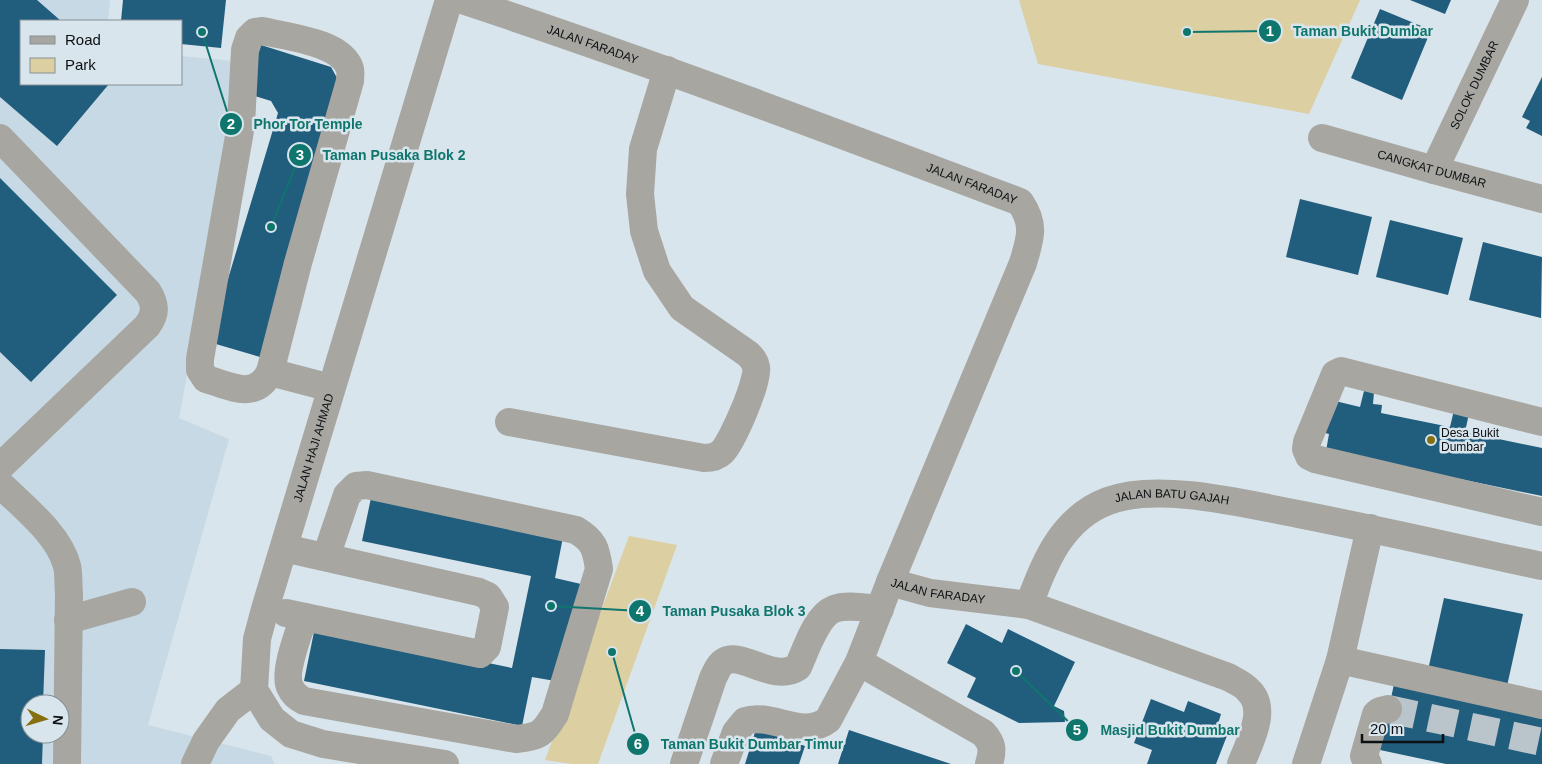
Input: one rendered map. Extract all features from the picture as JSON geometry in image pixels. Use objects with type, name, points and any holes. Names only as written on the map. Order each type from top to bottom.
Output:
[{"type":"street","name":"JALAN HAJI AHMAD","points":[[254,690],[257,639],[265,609],[450,0]]},
{"type":"street","name":"JALAN FARADAY","points":[[462,0],[589,42],[811,122],[1020,202],[1028,213],[1031,228],[1023,263],[890,582],[930,593],[1029,605],[1228,677],[1250,691],[1256,703],[1258,717],[1241,764]]},
{"type":"street","name":"SOLOK DUMBAR","points":[[1434,170],[1515,0]]},
{"type":"street","points":[[255,32],[325,45],[339,54],[350,68],[350,81],[298,263],[270,372],[263,384],[257,388],[244,389],[206,379],[200,370],[200,359],[241,125],[246,50],[249,38],[255,32]]},
{"type":"street","points":[[509,422],[704,458],[713,457],[721,453],[728,444],[750,398],[757,368],[754,360],[682,308],[657,271],[644,231],[640,194],[643,149],[667,70]]},
{"type":"street","points":[[0,138],[148,292],[153,300],[155,309],[147,326],[0,467]]},
{"type":"street","name":"CANGKAT DUMBAR","points":[[1322,138],[1542,199]]},
{"type":"street","points":[[1542,422],[1341,371],[1336,374],[1307,442],[1306,449],[1309,456],[1315,459],[1542,512]]},
{"type":"street","points":[[270,372],[331,388]]},
{"type":"street","points":[[0,484],[50,534],[61,549],[67,567],[67,764]]},
{"type":"street","points":[[304,616],[288,675],[289,686],[296,696],[304,701],[516,738],[534,737],[545,730],[555,714],[599,569],[597,552],[589,538],[576,530],[367,485],[356,486],[347,494],[326,557]]},
{"type":"street","name":"JALAN BATU GAJAH","points":[[1029,605],[1041,570],[1054,547],[1080,516],[1107,501],[1135,495],[1179,495],[1220,500],[1370,528],[1541,565]]},
{"type":"street","points":[[1306,764],[1340,660],[1370,528]]},
{"type":"street","points":[[265,609],[470,653],[480,654],[486,646],[494,607],[488,596],[479,592],[284,548]]},
{"type":"street","points":[[724,764],[739,725],[745,721],[759,719],[810,728],[820,726],[828,720],[859,662],[890,582]]},
{"type":"street","points":[[68,620],[132,602]]},
{"type":"street","points":[[684,764],[713,678],[718,668],[725,661],[734,660],[781,673],[791,672],[798,667],[822,616],[834,609],[845,607],[880,610]]},
{"type":"street","points":[[1340,660],[1542,705]]},
{"type":"street","points":[[859,662],[984,733],[991,742],[989,764]]},
{"type":"street","points":[[195,764],[206,741],[228,710],[254,690],[272,719],[290,734],[323,754],[445,764]]},
{"type":"street","points":[[1368,764],[1364,756],[1376,714],[1388,709]]},
{"type":"shaded area","points":[[0,0],[110,0],[108,20],[20,20],[20,85],[182,85],[182,56],[234,61],[233,129],[179,418],[229,439],[148,725],[271,756],[275,764],[0,764]]},
{"type":"green space","points":[[1019,0],[1360,0],[1309,114],[1038,64]]},
{"type":"green space","points":[[629,536],[677,545],[598,764],[572,764],[545,760]]},
{"type":"building","points":[[0,0],[37,0],[60,20],[20,20],[20,85],[108,85],[57,146],[0,97]]},
{"type":"building","points":[[123,0],[226,0],[221,48],[182,44],[182,20],[121,20]]},
{"type":"building","points":[[1410,0],[1451,0],[1445,14]]},
{"type":"building","points":[[1380,9],[1431,30],[1402,100],[1351,78]]},
{"type":"building","points":[[261,45],[331,67],[342,87],[260,357],[209,342],[278,113],[271,101],[245,93]]},
{"type":"building","points":[[1542,77],[1542,136],[1526,128],[1530,121],[1522,117]]},
{"type":"building","points":[[0,178],[117,295],[31,382],[0,352]]},
{"type":"building","points":[[1300,199],[1372,217],[1358,275],[1286,257]]},
{"type":"building","points":[[1390,220],[1463,238],[1448,295],[1376,277]]},
{"type":"building","points":[[1483,242],[1542,257],[1541,318],[1469,300]]},
{"type":"building","name":"Desa Bukit Dumbar","points":[[1367,389],[1374,392],[1373,404],[1382,405],[1381,413],[1450,427],[1455,406],[1470,409],[1465,432],[1542,448],[1542,496],[1326,451],[1329,434],[1325,433],[1331,400],[1360,407],[1364,391]]},
{"type":"building","points":[[372,493],[564,532],[555,578],[581,584],[561,682],[532,677],[522,726],[304,681],[315,627],[512,668],[531,576],[362,541]]},
{"type":"building","points":[[1444,598],[1523,614],[1507,686],[1428,670]]},
{"type":"building","points":[[966,624],[1002,643],[1008,629],[1075,662],[1054,706],[1064,711],[1065,722],[1019,723],[967,697],[976,678],[947,663]]},
{"type":"building","points":[[0,649],[45,650],[43,694],[20,694],[20,744],[43,744],[42,764],[0,764]]},
{"type":"building","points":[[1394,684],[1542,716],[1542,764],[1446,764],[1380,750]]},
{"type":"building","points":[[1151,699],[1184,712],[1188,701],[1221,714],[1218,724],[1230,728],[1216,764],[1147,764],[1152,750],[1134,743]]},
{"type":"building","points":[[756,729],[805,746],[799,764],[745,764]]},
{"type":"building","points":[[849,730],[951,764],[838,764]]},
{"type":"tunnel","points":[[1388,709],[1542,742]]},
{"type":"place","name":"Phor Tor Temple","points":[[202,32]]},
{"type":"place","name":"Taman Bukit Dumbar","points":[[1187,32]]},
{"type":"place","name":"Taman Pusaka Blok 2","points":[[271,227]]},
{"type":"place","name":"Desa Bukit Dumbar","points":[[1431,440]]},
{"type":"place","name":"Taman Pusaka Blok 3","points":[[551,606]]},
{"type":"place","name":"Taman Bukit Dumbar Timur","points":[[612,652]]},
{"type":"place","name":"Masjid Bukit Dumbar","points":[[1016,671]]}]
